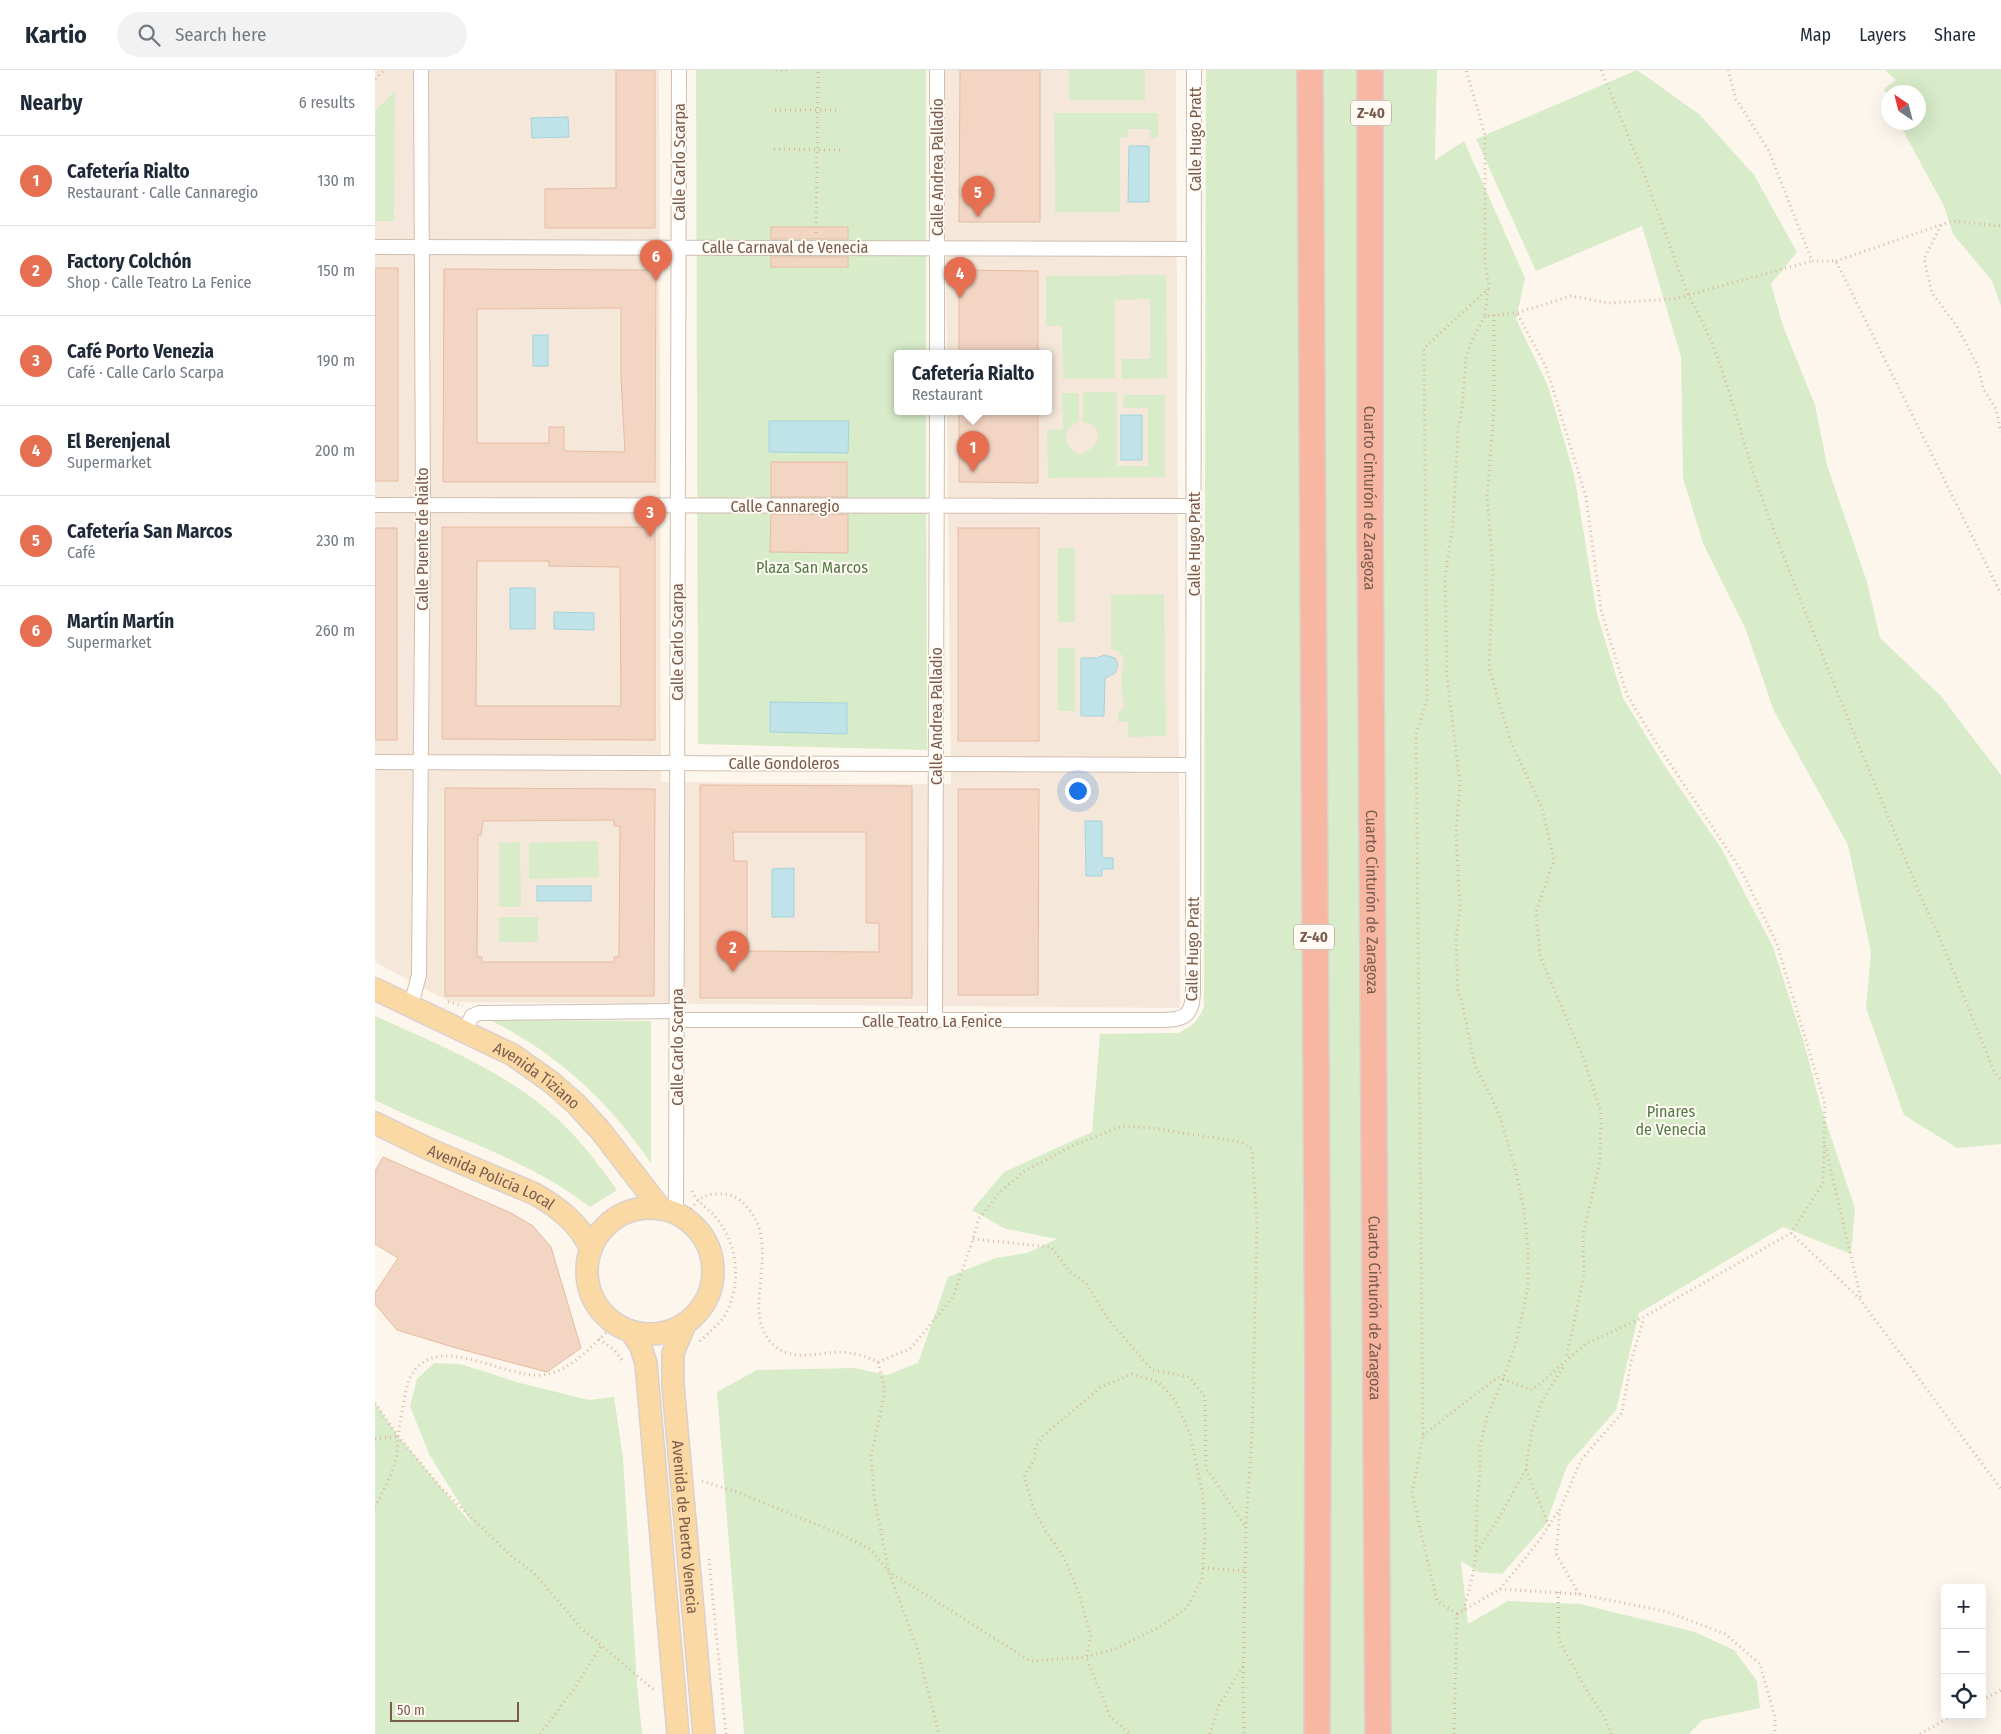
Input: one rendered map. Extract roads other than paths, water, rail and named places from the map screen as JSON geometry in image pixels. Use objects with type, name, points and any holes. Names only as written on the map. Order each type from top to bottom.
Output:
[{"type":"highway","name":"Z-40","points":[[1310,70],[1318,1390],[1317,1734]]},
{"type":"highway","name":"Cuarto Cinturón de Zaragoza","points":[[1371,70],[1370,524],[1378,1734]]},
{"type":"main road","name":"Avenida Tiziano","points":[[375,989],[408,1007],[513,1055],[551,1082],[576,1104],[674,1214]]},
{"type":"main road","name":"Avenida Policía Local","points":[[375,1123],[431,1150],[535,1194],[576,1224],[591,1249]]},
{"type":"main road","points":[[647,1208],[674,1214],[697,1228],[706,1241],[711,1255],[713,1270],[711,1286],[706,1300],[698,1313],[685,1324],[669,1331],[651,1334],[624,1328],[603,1313],[593,1298],[588,1282],[588,1265],[591,1249],[601,1233],[614,1220],[630,1212],[647,1208]]},
{"type":"main road","name":"Avenida de Puerto Venecia","points":[[685,1324],[673,1353],[672,1378],[704,1734]]},
{"type":"main road","name":"Avenida de Puerto Venecia","points":[[624,1328],[640,1345],[646,1363],[679,1734]]},
{"type":"street","name":"Calle Puente de Rialto","points":[[408,1007],[419,975],[423,505],[421,70]]},
{"type":"street","name":"Calle Carlo Scarpa","points":[[674,1214],[677,1016],[676,763],[679,70]]},
{"type":"street","name":"Calle Andrea Palladio","points":[[937,70],[937,350]]},
{"type":"street","name":"Calle Hugo Pratt","points":[[1185,1015],[1193,1004],[1194,70]]},
{"type":"street","name":"Calle Carnaval de Venecia","points":[[375,246],[1195,249]]},
{"type":"street","name":"Calle Andrea Palladio","points":[[935,1022],[937,415]]},
{"type":"street","name":"Calle Cannaregio","points":[[375,505],[1194,506]]},
{"type":"street","name":"Calle Gondoleros","points":[[375,762],[1193,765]]},
{"type":"street","name":"Calle Teatro La Fenice","points":[[464,1032],[472,1016],[479,1013],[935,1022],[1169,1020],[1178,1019],[1185,1015]]},
{"type":"water","points":[[568,117],[569,137],[532,138],[531,118]]},
{"type":"water","points":[[1129,146],[1149,146],[1149,202],[1128,202]]},
{"type":"water","points":[[533,335],[548,335],[548,366],[533,366]]},
{"type":"water","points":[[1121,415],[1142,415],[1142,460],[1121,460]]},
{"type":"water","points":[[769,421],[849,421],[848,453],[769,452]]},
{"type":"water","points":[[510,588],[535,588],[535,629],[510,629]]},
{"type":"water","points":[[554,612],[594,613],[594,630],[554,629]]},
{"type":"water","points":[[1104,655],[1115,658],[1118,665],[1115,673],[1105,678],[1104,716],[1081,716],[1081,658],[1097,658]]},
{"type":"water","points":[[770,702],[847,703],[847,734],[770,732]]},
{"type":"water","points":[[1085,821],[1102,821],[1102,858],[1113,858],[1113,869],[1102,869],[1102,876],[1086,876]]},
{"type":"water","points":[[794,868],[794,917],[772,917],[772,869]]},
{"type":"water","points":[[537,886],[591,886],[591,901],[537,901]]},
{"type":"place","name":"Cafetería San Marcos","points":[[978,217]]},
{"type":"place","name":"Martín Martín","points":[[656,281]]},
{"type":"place","name":"El Berenjenal","points":[[960,298]]},
{"type":"place","name":"Cafetería Rialto","points":[[973,472]]},
{"type":"place","name":"Café Porto Venezia","points":[[650,537]]},
{"type":"place","name":"Factory Colchón","points":[[733,972]]},
{"type":"park label","name":"Plaza San Marcos","points":[[812,567]]},
{"type":"park label","name":"Pinares de Venecia","points":[[1671,1120]]}]
